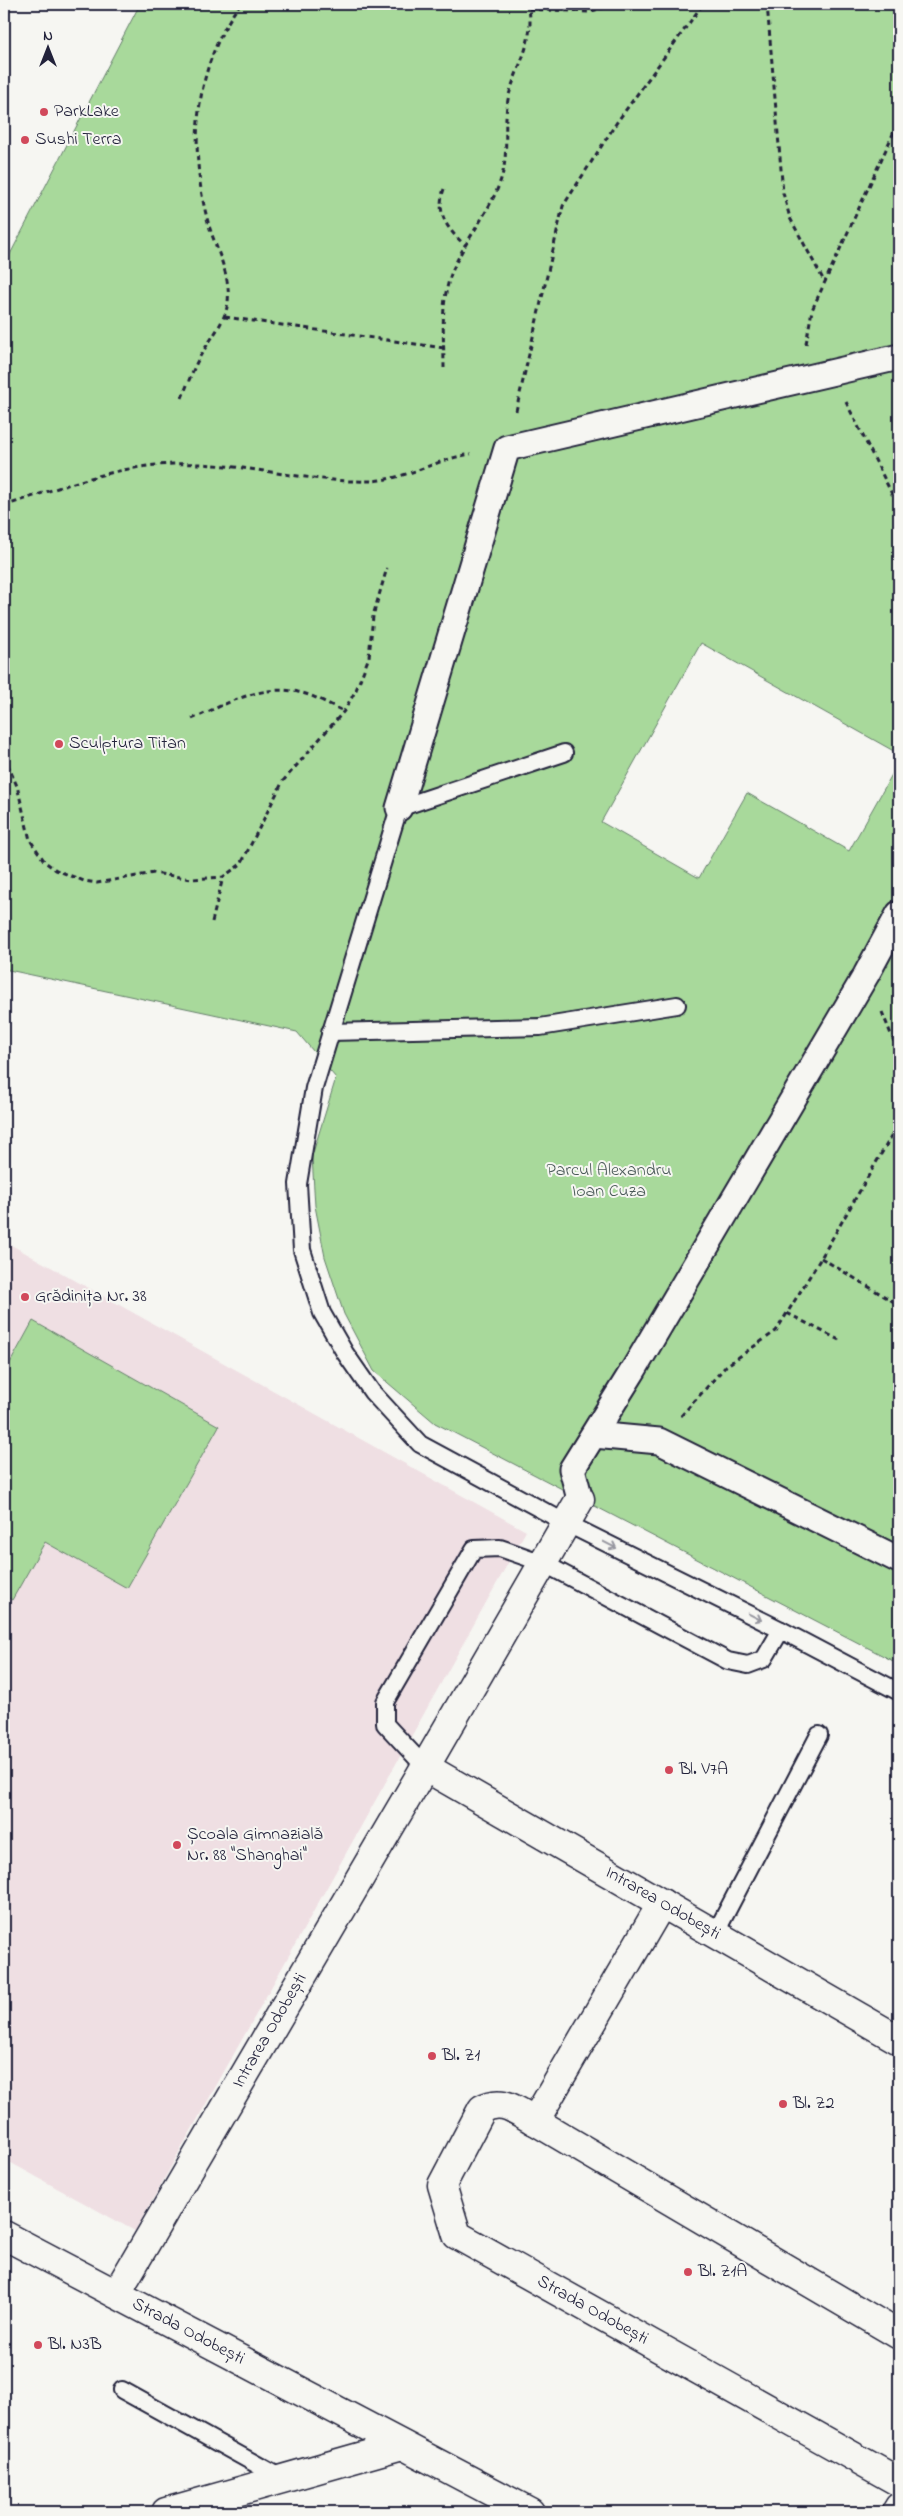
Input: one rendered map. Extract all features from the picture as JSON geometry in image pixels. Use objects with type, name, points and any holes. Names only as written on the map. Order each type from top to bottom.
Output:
[{"type":"street","points":[[399,808],[507,448],[899,357]]},
{"type":"street","points":[[580,1499],[572,1469],[594,1435],[866,975],[899,914]]},
{"type":"street","points":[[594,1435],[659,1441],[899,1560]]},
{"type":"street","name":"Intrarea Odobești","points":[[116,2294],[580,1499]]},
{"type":"street","name":"Intrarea Odobești","points":[[425,1767],[899,2040]]},
{"type":"street","points":[[535,2121],[662,1903]]},
{"type":"street","name":"Strada Odobești","points":[[899,2335],[502,2103],[492,2104],[482,2109],[442,2184],[457,2235],[899,2482]]},
{"type":"street","name":"Strada Odobești","points":[[4,2235],[530,2512]]},
{"type":"street","points":[[166,2512],[402,2445]]},
{"type":"street","points":[[896,2512],[899,2506]]},
{"type":"lane","points":[[564,753],[399,808],[314,1088],[298,1184],[302,1250],[322,1313],[345,1353],[372,1392],[420,1444],[566,1523],[781,1630],[899,1692]]},
{"type":"lane","points":[[330,1032],[540,1026],[677,1005]]},
{"type":"lane","points":[[425,1767],[385,1724],[385,1702],[474,1549],[500,1548],[543,1562],[728,1661],[748,1665],[764,1660],[781,1630]]},
{"type":"lane","points":[[715,1934],[819,1735]]},
{"type":"lane","points":[[122,2390],[282,2478]]},
{"type":"path","points":[[182,398],[198,360],[224,317],[228,301],[222,261],[207,220],[199,167],[197,116],[207,69],[227,21],[240,4]]},
{"type":"path","points":[[444,368],[447,288],[453,270],[502,179],[506,156],[509,97],[526,54],[530,34],[528,4]]},
{"type":"path","points":[[529,9],[588,12],[617,4]]},
{"type":"path","points":[[507,448],[563,206],[617,122],[703,4]]},
{"type":"path","points":[[767,4],[783,193],[790,218],[824,281]]},
{"type":"path","points":[[806,380],[807,331],[812,310],[899,121]]},
{"type":"path","points":[[444,189],[442,197],[444,223],[466,246]]},
{"type":"path","points":[[224,317],[444,348]]},
{"type":"path","points":[[842,394],[899,508]]},
{"type":"path","points":[[4,506],[80,481],[122,470],[173,464],[222,466],[333,479],[369,481],[395,478],[462,455]]},
{"type":"path","points":[[4,756],[17,786],[30,840],[45,862],[56,870],[84,881],[97,883],[154,872],[192,879],[223,877],[241,864],[283,781],[344,711],[364,673],[369,658],[373,616],[387,568]]},
{"type":"path","points":[[192,719],[242,697],[264,691],[300,692],[344,711]]},
{"type":"path","points":[[212,922],[223,877]]},
{"type":"path","points":[[659,1441],[726,1366],[776,1331],[821,1258],[899,1123]]},
{"type":"path","points":[[821,1258],[899,1305]]},
{"type":"path","points":[[787,1314],[839,1340]]},
{"type":"shaded area","name":"Școala Gimnazială Nr. 88 \"Shanghai\"","points":[[4,1241],[526,1531],[135,2231],[4,2159]]},
{"type":"green space","name":"Parcul Alexandru Ioan Cuza","points":[[140,4],[899,4],[899,754],[701,643],[601,822],[699,878],[747,793],[849,851],[899,762],[899,1664],[435,1423],[374,1371],[344,1314],[325,1257],[315,1206],[312,1156],[336,1078],[297,1032],[4,969],[4,266]]},
{"type":"green space","points":[[33,1321],[219,1426],[127,1588],[45,1542],[12,1600],[4,1595],[4,1374]]},
{"type":"place","name":"ParkLake","points":[[44,112]]},
{"type":"place","name":"Sushi Terra","points":[[25,140]]},
{"type":"place","name":"Sculptura Titan","points":[[59,744]]},
{"type":"place","name":"Grădinița Nr. 38","points":[[25,1297]]},
{"type":"place","name":"Bl. V7A","points":[[669,1770]]},
{"type":"place","name":"Școala Gimnazială Nr. 88 \"Shanghai\"","points":[[177,1845]]},
{"type":"place","name":"Bl. Z1","points":[[432,2056]]},
{"type":"place","name":"Bl. Z2","points":[[783,2104]]},
{"type":"place","name":"Bl. Z1A","points":[[688,2272]]},
{"type":"place","name":"Bl. N3B","points":[[38,2345]]}]
